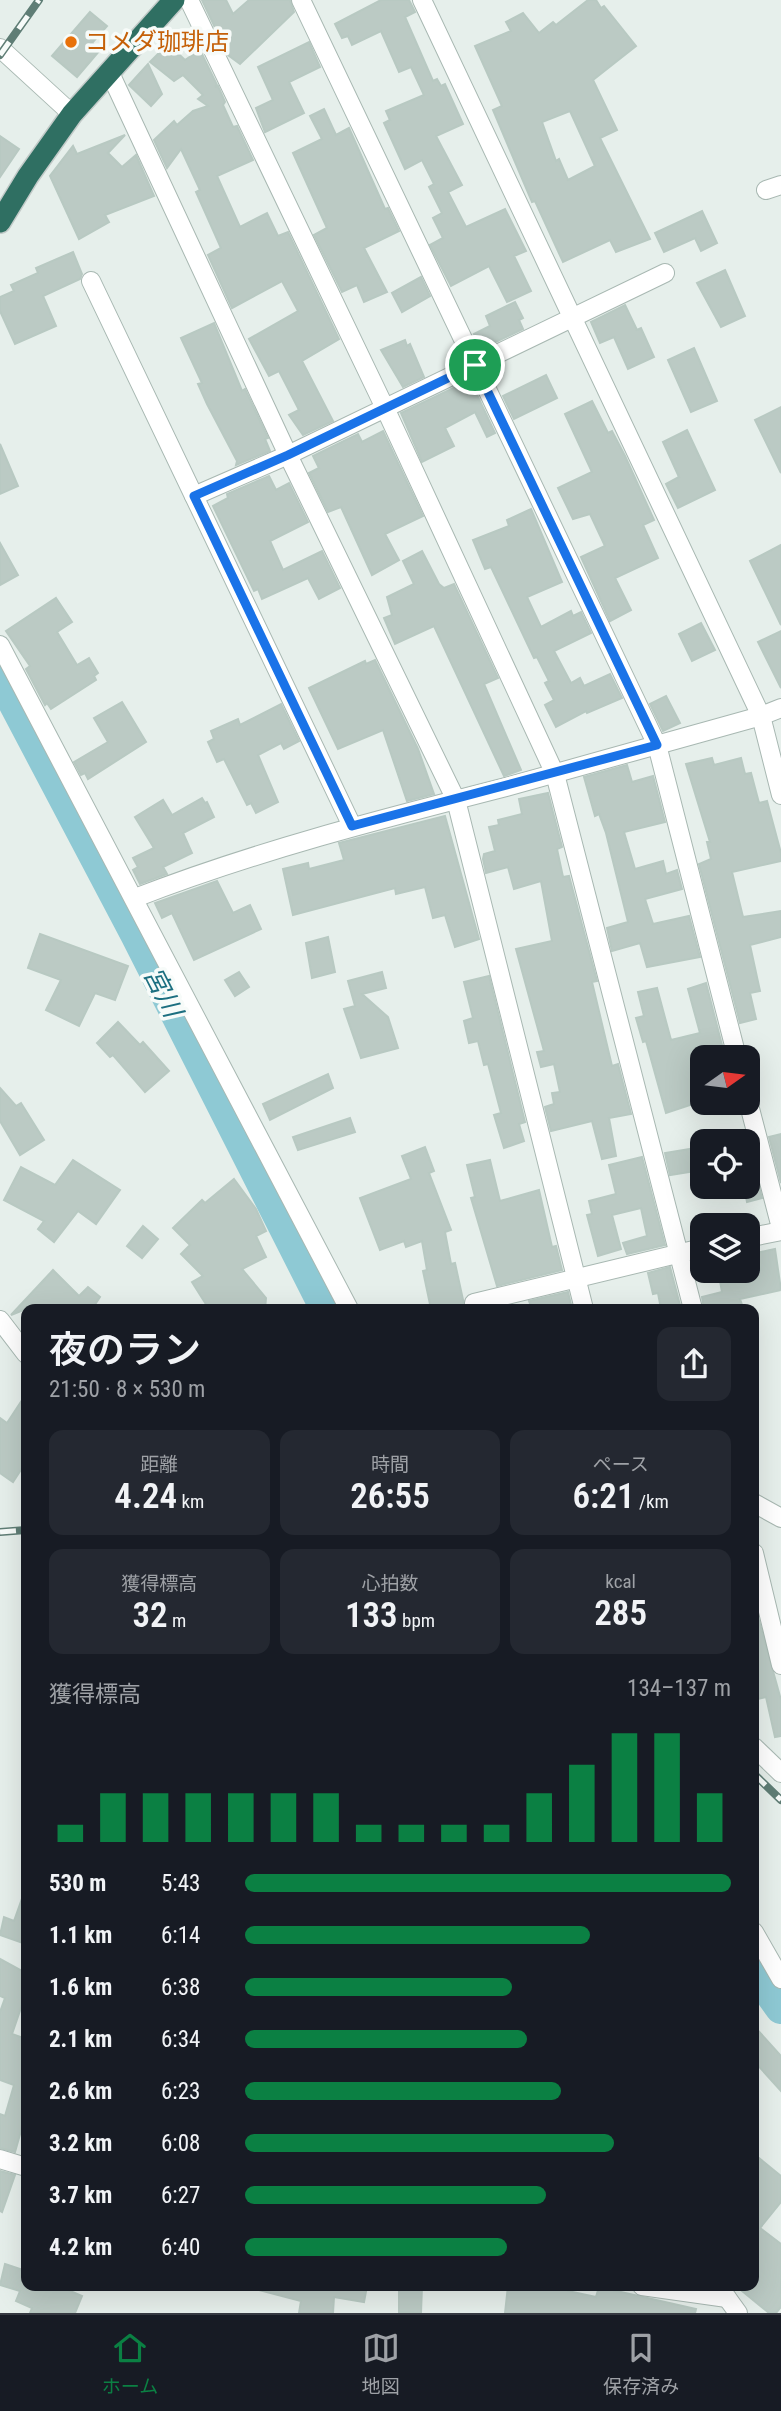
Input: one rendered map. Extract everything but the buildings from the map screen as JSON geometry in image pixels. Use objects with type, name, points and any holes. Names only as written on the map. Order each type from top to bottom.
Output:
[{"type":"highway","points":[[0,222],[72,114],[174,0]]},
{"type":"street","points":[[189,0],[385,408],[555,774],[691,1304]]},
{"type":"street","points":[[301,0],[657,745],[734,1045]]},
{"type":"street","points":[[422,0],[761,716],[781,795]]},
{"type":"street","points":[[0,48],[72,114]]},
{"type":"street","points":[[110,73],[288,455],[456,800],[583,1304]]},
{"type":"street","points":[[194,496],[288,455],[665,273]]},
{"type":"street","points":[[91,281],[352,826]]},
{"type":"street","points":[[0,645],[346,1304]]},
{"type":"street","points":[[135,898],[203,871],[352,826],[555,774],[781,708]]},
{"type":"street","points":[[752,1115],[781,1230],[760,1235]]},
{"type":"street","points":[[474,1303],[690,1251]]},
{"type":"street","points":[[0,1320],[21,1345]]},
{"type":"street","points":[[0,1348],[21,1350]]},
{"type":"street","points":[[759,1506],[781,1518]]},
{"type":"street","points":[[759,1574],[781,1664]]},
{"type":"street","points":[[759,1753],[781,1773]]},
{"type":"street","points":[[759,1941],[781,1979]]},
{"type":"street","points":[[0,2159],[21,2165]]},
{"type":"street","points":[[722,2292],[738,2313]]},
{"type":"waterway","name":"宮川","points":[[0,676],[136,934],[323,1304]]},
{"type":"waterway","name":"宮川","points":[[759,1977],[781,2008]]},
{"type":"railway","points":[[0,55],[39,0]]},
{"type":"railway","points":[[0,1532],[21,1530]]},
{"type":"railway","points":[[759,1779],[781,1800]]},
{"type":"place","name":"コメダ珈琲店","points":[[71,42]]},
{"type":"route","points":[[475,365],[657,745],[352,826],[194,496],[288,455],[475,365]]}]
